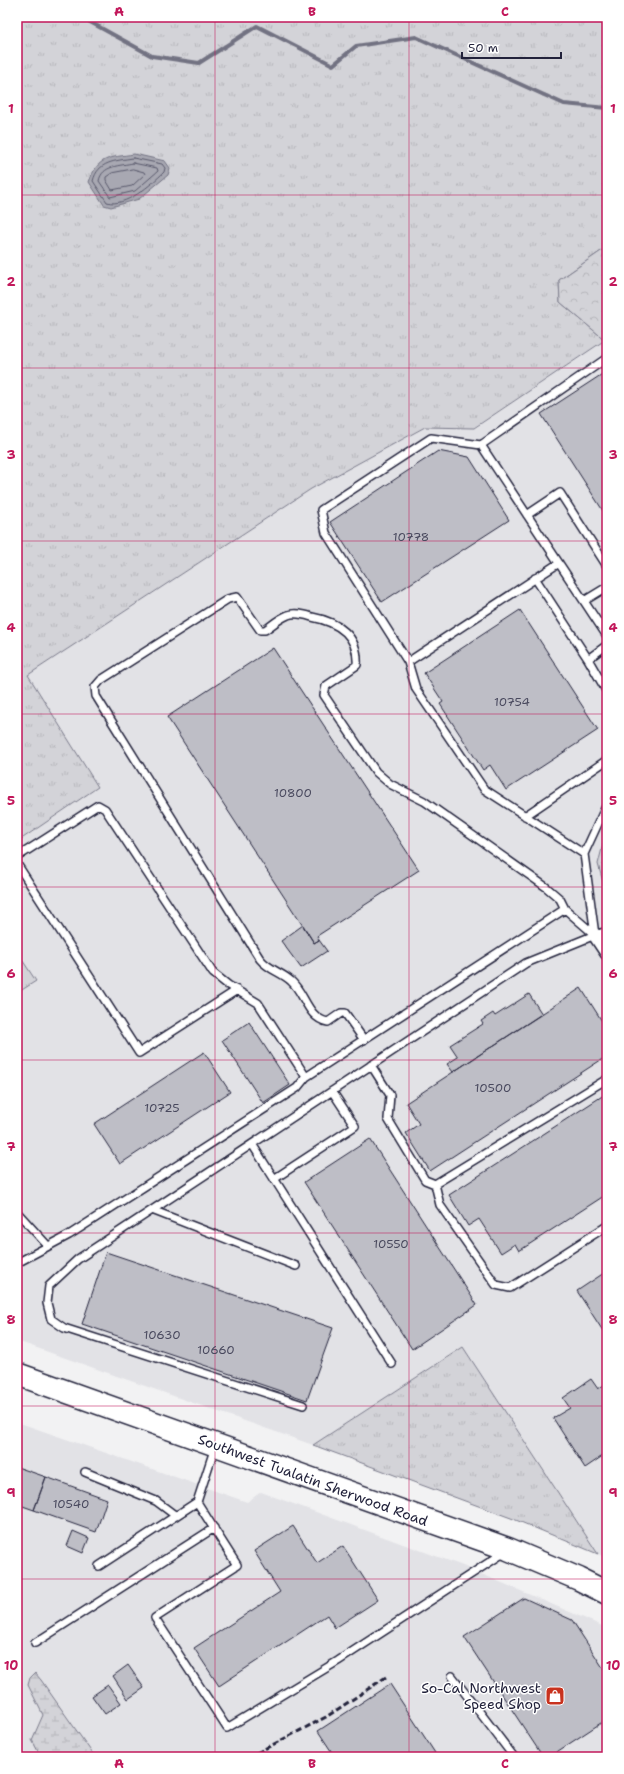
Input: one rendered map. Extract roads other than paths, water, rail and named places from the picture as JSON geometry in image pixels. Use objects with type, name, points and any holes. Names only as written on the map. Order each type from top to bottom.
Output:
[{"type":"highway","name":"Southwest Tualatin Sherwood Road","points":[[17,1374],[508,1549],[580,1579],[607,1593]]},
{"type":"street","points":[[601,933],[607,953]]},
{"type":"lane","points":[[584,854],[484,789],[416,689],[408,662],[326,533],[321,510],[431,438],[481,445],[607,358]]},
{"type":"lane","points":[[481,445],[607,636]]},
{"type":"lane","points":[[527,515],[560,493],[607,566]]},
{"type":"lane","points":[[408,662],[559,563]]},
{"type":"lane","points":[[535,578],[588,659],[607,692]]},
{"type":"lane","points":[[584,601],[607,587]]},
{"type":"lane","points":[[364,1040],[345,1013],[328,1022],[316,1017],[292,981],[272,970],[260,959],[96,696],[95,687],[101,680],[228,599],[237,598],[260,630],[264,630],[289,614],[301,614],[332,622],[345,632],[357,650],[357,665],[326,686],[324,695],[376,772],[390,784],[424,801],[546,887],[560,899],[565,909],[601,933]]},
{"type":"lane","points":[[588,659],[607,645]]},
{"type":"lane","points":[[525,816],[607,760]]},
{"type":"lane","points":[[601,933],[584,854],[607,804]]},
{"type":"lane","points":[[17,857],[98,805],[105,809],[212,973],[258,1003],[306,1077]]},
{"type":"lane","points":[[17,864],[139,1053],[237,990]]},
{"type":"lane","points":[[17,1263],[69,1235],[297,1088],[306,1077],[565,909]]},
{"type":"lane","points":[[303,1405],[64,1328],[51,1319],[47,1302],[49,1286],[78,1259],[526,963],[601,933]]},
{"type":"lane","points":[[371,1065],[390,1095],[388,1119],[425,1180],[435,1184]]},
{"type":"lane","points":[[435,1184],[607,1079]]},
{"type":"lane","points":[[274,1179],[355,1126],[332,1091]]},
{"type":"lane","points":[[252,1144],[392,1364]]},
{"type":"lane","points":[[435,1184],[440,1205],[496,1285],[510,1288],[607,1226]]},
{"type":"lane","points":[[152,1210],[296,1266]]},
{"type":"lane","points":[[17,1212],[48,1246]]},
{"type":"lane","points":[[99,1566],[197,1502],[215,1445]]},
{"type":"lane","points":[[85,1472],[156,1501],[176,1516]]},
{"type":"lane","points":[[197,1502],[237,1565],[155,1618],[227,1728],[338,1661],[508,1549]]},
{"type":"lane","points":[[34,1643],[214,1528]]},
{"type":"lane","points":[[452,1676],[514,1757]]},
{"type":"water","points":[[134,154],[165,161],[170,168],[168,175],[139,199],[111,207],[104,205],[89,182],[92,173],[96,167],[106,160],[118,156]]},
{"type":"waterway","points":[[81,17],[152,56],[199,63],[257,26],[333,65],[356,46],[416,37],[564,104],[607,108]]},
{"type":"railway","points":[[249,1757],[326,1717],[386,1677]]},
{"type":"place","name":"So-Cal Northwest Speed Shop","points":[[555,1696]]}]
